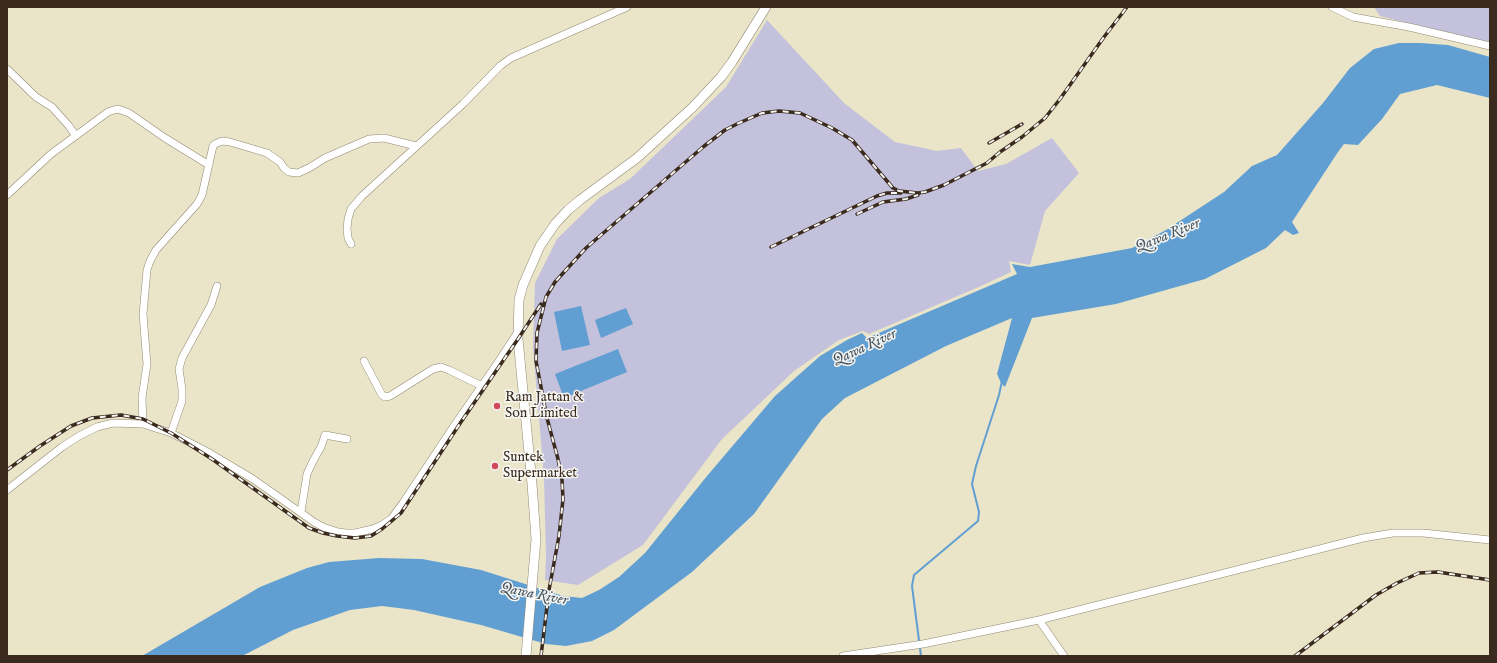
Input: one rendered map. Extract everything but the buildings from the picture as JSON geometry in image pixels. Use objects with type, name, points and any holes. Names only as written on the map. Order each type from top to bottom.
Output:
[{"type":"main road","points":[[527,652],[536,539],[518,332],[522,285],[540,246],[555,224],[580,200],[637,158],[693,107],[721,77],[732,62],[766,7]]},
{"type":"street","points":[[351,244],[348,238],[347,230],[351,209],[362,196],[463,104],[500,66],[511,58],[627,7]]},
{"type":"street","points":[[1332,7],[1353,17],[1409,27],[1490,46]]},
{"type":"street","points":[[7,69],[36,97],[52,107],[70,126],[76,136]]},
{"type":"street","points":[[7,195],[50,154],[108,112],[118,109],[129,113],[165,138],[209,165]]},
{"type":"street","points":[[143,424],[142,398],[147,364],[143,314],[150,261],[156,250],[197,204],[202,195],[213,146],[222,141],[267,153],[280,162],[289,172],[298,173],[325,158],[369,139],[384,138],[416,146]]},
{"type":"street","points":[[171,433],[182,401],[179,369],[182,358],[211,305],[217,286]]},
{"type":"street","points":[[7,490],[62,447],[97,426],[113,423],[143,424],[171,433],[206,450],[240,470],[314,522],[338,532],[356,533],[374,529],[391,519],[403,503],[518,332]]},
{"type":"street","points":[[364,361],[382,395],[385,397],[390,396],[433,370],[441,367],[482,386]]},
{"type":"street","points":[[301,512],[307,474],[321,447],[325,435],[347,439]]},
{"type":"street","points":[[843,656],[923,644],[1039,620],[1363,538],[1393,533],[1423,533],[1490,540]]},
{"type":"street","points":[[1039,620],[1064,656]]},
{"type":"shaded area","points":[[1374,7],[1490,7],[1490,44],[1380,16]]},
{"type":"shaded area","points":[[767,20],[844,103],[895,142],[937,151],[961,148],[978,171],[1006,164],[1052,138],[1079,173],[1045,211],[1030,265],[1009,261],[1011,272],[981,286],[869,334],[863,331],[839,340],[794,371],[722,439],[643,545],[578,585],[545,580],[546,556],[544,478],[533,347],[535,283],[557,239],[599,198],[630,179],[726,87]]},
{"type":"water","name":"Qawa River","points":[[1399,43],[1448,45],[1490,57],[1490,98],[1437,85],[1400,94],[1382,119],[1358,145],[1344,144],[1338,152],[1292,222],[1299,233],[1293,235],[1285,230],[1266,248],[1205,279],[1116,304],[1032,318],[1005,387],[1001,383],[997,374],[1012,318],[946,346],[845,398],[822,419],[754,514],[692,572],[614,630],[592,641],[566,646],[546,644],[481,625],[414,610],[382,606],[350,610],[293,630],[242,656],[142,656],[260,587],[307,568],[329,562],[379,558],[422,559],[481,570],[563,596],[582,598],[599,590],[619,577],[645,553],[707,476],[775,396],[820,356],[862,333],[867,338],[1017,274],[1012,264],[1030,267],[1132,248],[1166,230],[1224,192],[1252,166],[1277,155],[1323,103],[1350,68],[1374,49]]},
{"type":"water","points":[[581,306],[590,345],[562,351],[554,312]]},
{"type":"water","points":[[626,308],[633,324],[601,338],[595,320]]},
{"type":"water","points":[[618,349],[627,372],[564,398],[555,374]]},
{"type":"waterway","points":[[921,656],[912,586],[914,575],[978,521],[979,512],[972,484],[1002,381]]},
{"type":"railway","points":[[541,656],[549,590],[559,536],[563,499],[562,480],[558,459],[547,418],[536,361],[537,333],[546,297],[555,282],[586,248],[703,147],[725,130],[762,113],[779,111],[800,113],[832,128],[852,140],[893,188],[899,191],[918,193],[944,185],[987,163],[1045,118],[1127,7]]},
{"type":"railway","points":[[989,143],[1022,124]]},
{"type":"railway","points":[[771,247],[877,196],[887,193],[901,193]]},
{"type":"railway","points":[[857,214],[883,202],[906,199],[918,195]]},
{"type":"railway","points":[[7,470],[71,426],[92,418],[121,415],[143,419],[171,433],[212,459],[309,528],[337,536],[355,538],[371,536],[401,513],[541,304]]},
{"type":"railway","points":[[1295,656],[1376,595],[1419,573],[1438,572],[1490,580]]},
{"type":"place","name":"Ram Jattan & Son Limited","points":[[497,406]]},
{"type":"place","name":"Suntek Supermarket","points":[[495,466]]}]
